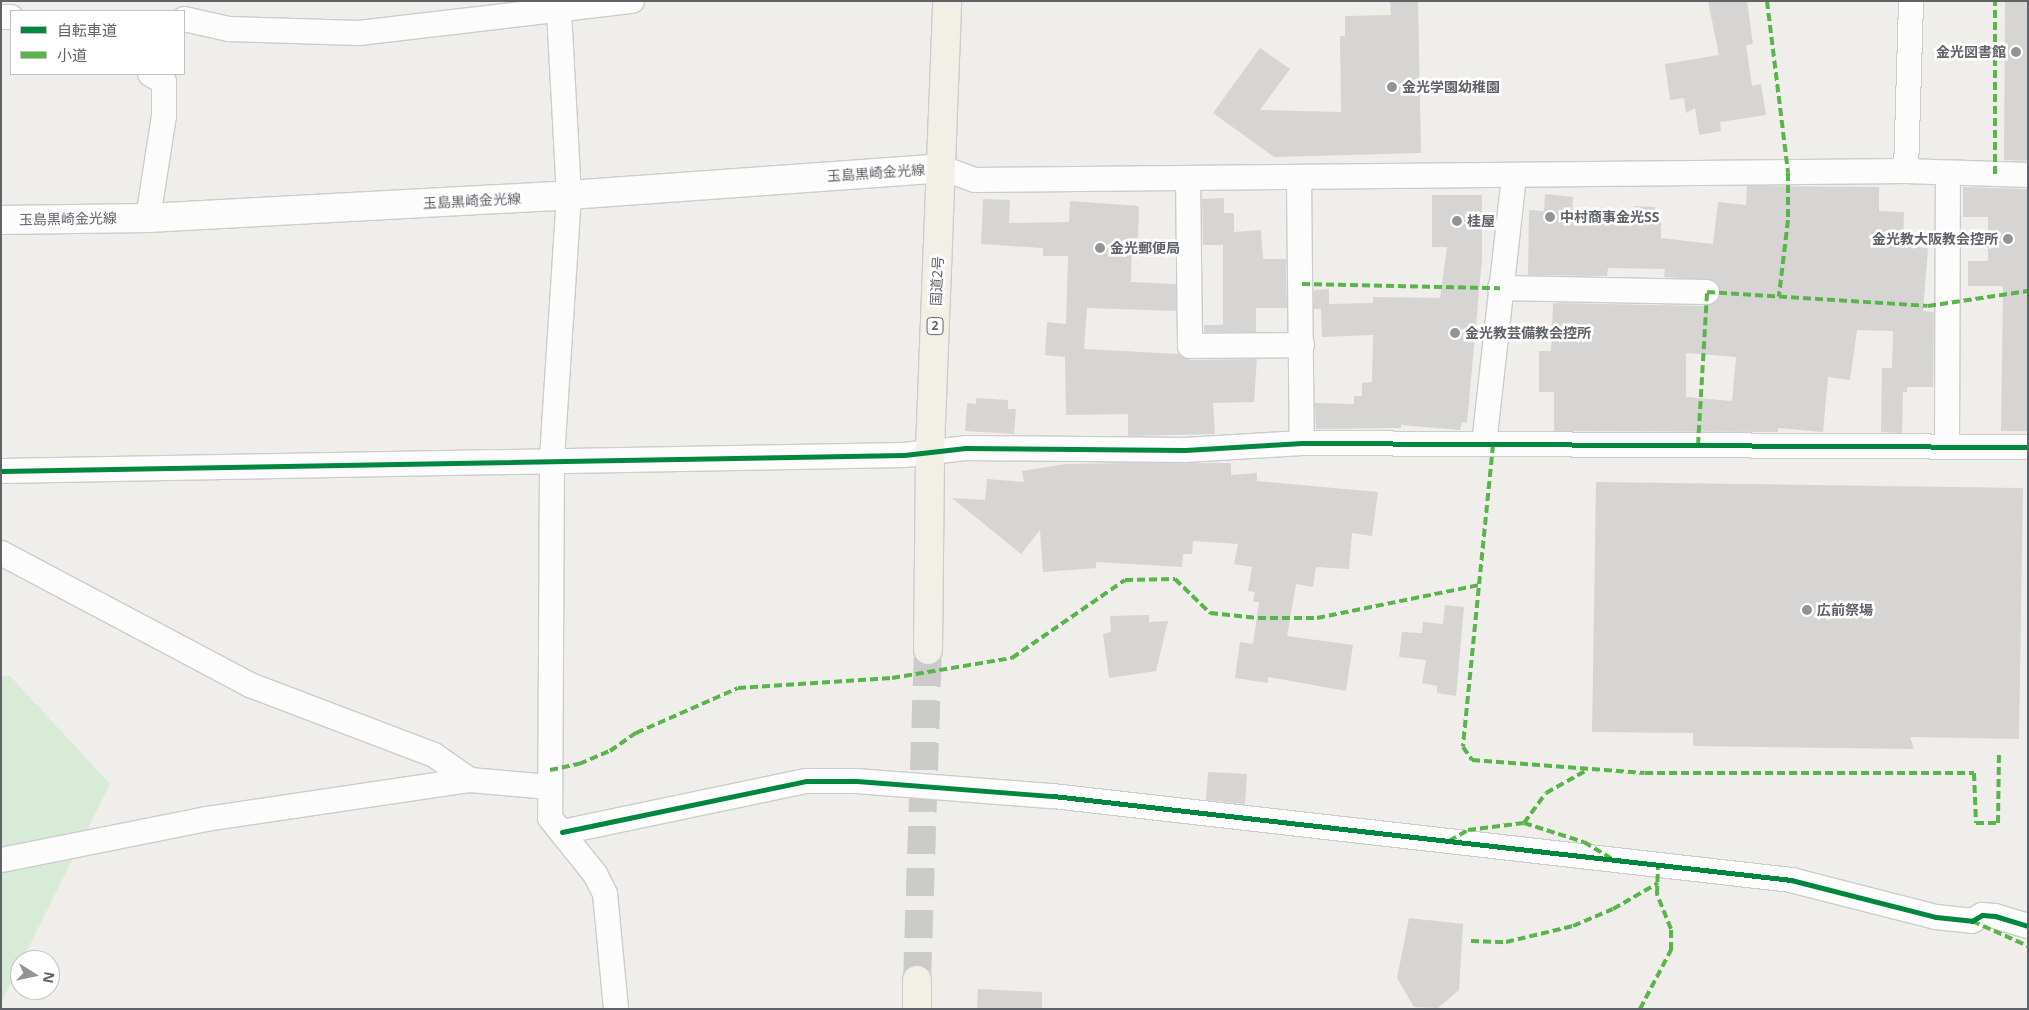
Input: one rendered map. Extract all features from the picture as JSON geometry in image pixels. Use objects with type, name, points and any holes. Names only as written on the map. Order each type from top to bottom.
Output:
[{"type":"highway","name":"国道2号","points":[[928,650],[930,450],[947,1]]},
{"type":"highway","points":[[917,980],[917,1009]]},
{"type":"main road","name":"玉島黒崎金光線","points":[[1,220],[148,218],[569,195],[942,168]]},
{"type":"street","points":[[185,19],[229,29],[359,33],[632,1]]},
{"type":"street","points":[[1906,171],[1911,1]]},
{"type":"street","points":[[559,11],[568,107],[569,195],[552,460],[553,718],[549,787],[550,818],[596,874],[605,894],[616,1009]]},
{"type":"street","points":[[148,218],[164,116],[164,82],[152,75]]},
{"type":"street","points":[[942,168],[975,180],[1906,171],[2028,175]]},
{"type":"street","points":[[1948,172],[1948,446]]},
{"type":"street","points":[[1484,444],[1514,176]]},
{"type":"street","points":[[1188,178],[1190,346],[1302,345]]},
{"type":"street","points":[[1299,178],[1302,443]]},
{"type":"street","points":[[1500,288],[1707,292]]},
{"type":"street","points":[[1,471],[904,455],[930,450],[1185,450],[1302,443],[2028,447]]},
{"type":"street","points":[[1,553],[250,685],[434,755],[470,780]]},
{"type":"street","points":[[1,860],[206,819],[470,780],[549,787]]},
{"type":"street","points":[[562,832],[806,782],[856,781],[1052,796],[1791,880],[1936,916],[1972,921],[1982,915],[1995,916],[2028,926]]},
{"type":"green space","points":[[1,676],[10,676],[110,784],[27,950],[10,950],[10,985],[1,1003]]},
{"type":"building","points":[[1390,1],[1418,1],[1421,153],[1274,157],[1213,113],[1260,48],[1290,69],[1260,110],[1341,112],[1340,36],[1345,36],[1345,16],[1391,15]]},
{"type":"building","points":[[1708,1],[1747,1],[1753,44],[1746,45],[1752,86],[1761,84],[1766,115],[1720,122],[1721,131],[1699,135],[1695,108],[1686,113],[1684,98],[1670,100],[1665,64],[1719,55]]},
{"type":"building","name":"金光図書館","points":[[2005,1],[2028,1],[2028,161],[2004,160]]},
{"type":"building","points":[[1747,186],[1879,187],[1879,211],[1904,212],[1903,246],[1928,248],[1923,311],[1934,312],[1933,387],[1907,387],[1907,392],[1903,392],[1902,433],[1881,432],[1882,368],[1892,368],[1893,331],[1857,330],[1850,380],[1828,377],[1823,432],[1778,428],[1778,432],[1554,431],[1554,392],[1539,392],[1539,351],[1551,351],[1553,303],[1707,306],[1718,299],[1721,292],[1714,280],[1664,277],[1665,269],[1608,268],[1607,276],[1528,275],[1529,210],[1544,211],[1545,194],[1573,197],[1572,215],[1626,217],[1627,211],[1634,211],[1634,206],[1655,207],[1655,220],[1661,220],[1661,238],[1713,244],[1718,202],[1746,205]],"holes":[[[1686,353],[1736,357],[1732,401],[1686,397]]]},
{"type":"building","points":[[1963,187],[2028,189],[2028,431],[2001,431],[2003,286],[1968,286],[1968,261],[1988,261],[1988,217],[1963,217]]},
{"type":"building","points":[[1432,195],[1482,195],[1482,259],[1467,423],[1462,422],[1460,430],[1401,425],[1401,428],[1316,429],[1315,403],[1354,404],[1354,396],[1362,396],[1362,383],[1372,382],[1373,335],[1322,337],[1321,309],[1314,309],[1314,290],[1329,289],[1329,304],[1373,303],[1373,297],[1440,298],[1447,247],[1432,247]]},
{"type":"building","points":[[1224,198],[1224,213],[1234,213],[1234,232],[1261,230],[1263,259],[1286,259],[1287,308],[1256,308],[1256,332],[1204,332],[1204,325],[1223,325],[1223,245],[1203,245],[1202,199]]},
{"type":"building","points":[[983,199],[1010,200],[1009,223],[1069,222],[1070,201],[1139,206],[1138,238],[1132,238],[1131,282],[1176,284],[1176,311],[1087,308],[1084,349],[1179,354],[1190,360],[1257,359],[1254,402],[1213,403],[1215,434],[1128,436],[1128,414],[1066,415],[1065,357],[1045,355],[1047,322],[1066,324],[1068,256],[1043,256],[1043,248],[981,244]]},
{"type":"building","points":[[976,398],[1008,400],[1008,409],[1016,409],[1014,434],[965,431],[967,403],[976,404]]},
{"type":"building","points":[[1231,463],[1231,475],[1257,473],[1257,481],[1378,492],[1372,536],[1352,533],[1349,569],[1316,567],[1313,587],[1296,584],[1287,636],[1353,645],[1346,691],[1268,677],[1268,683],[1235,678],[1240,642],[1253,644],[1259,602],[1253,602],[1255,592],[1248,591],[1252,567],[1234,564],[1238,544],[1193,541],[1192,554],[1183,554],[1182,567],[1096,562],[1096,568],[1043,572],[1040,530],[1021,554],[952,498],[985,500],[987,479],[1024,482],[1022,471],[1066,464]]},
{"type":"building","name":"広前祭場","points":[[1596,482],[2023,488],[2019,739],[1910,737],[1914,749],[1693,746],[1693,733],[1592,732]]},
{"type":"building","points":[[1445,605],[1464,607],[1456,696],[1437,693],[1437,686],[1422,683],[1426,660],[1399,657],[1402,632],[1422,633],[1423,622],[1443,624]]},
{"type":"building","points":[[1149,615],[1149,622],[1168,621],[1156,671],[1109,678],[1103,634],[1111,632],[1110,616]]},
{"type":"building","points":[[1208,772],[1247,774],[1245,804],[1206,800]]},
{"type":"building","points":[[1409,918],[1463,924],[1459,990],[1438,1008],[1414,1007],[1397,978]]},
{"type":"building","points":[[978,989],[1042,992],[1042,1009],[977,1009]]},
{"type":"tunnel","points":[[917,980],[928,650]]},
{"type":"marked path","points":[[1767,1],[1788,173],[1788,220],[1779,296]]},
{"type":"marked path","points":[[1995,1],[1995,174]]},
{"type":"marked path","points":[[1302,284],[1500,288]]},
{"type":"marked path","points":[[1698,445],[1707,292],[1928,306],[2028,291]]},
{"type":"marked path","points":[[1493,445],[1463,747],[1472,760],[1645,773],[1974,773],[1976,823],[1998,823],[1999,755]]},
{"type":"marked path","points":[[550,770],[579,764],[610,751],[636,733],[738,688],[892,678],[1012,658],[1125,580],[1175,579],[1210,613],[1258,618],[1317,618],[1479,585]]},
{"type":"marked path","points":[[1449,841],[1468,830],[1524,823],[1546,793],[1587,770]]},
{"type":"marked path","points":[[1524,823],[1584,842],[1611,858]]},
{"type":"marked path","points":[[1640,1009],[1671,950],[1671,929],[1657,894],[1658,867]]},
{"type":"marked path","points":[[1471,941],[1506,942],[1573,926],[1613,909],[1658,883]]},
{"type":"marked path","points":[[1972,921],[2028,946]]},
{"type":"cycle path","points":[[1,471],[904,455],[966,448],[1185,450],[1302,443],[2028,447]]},
{"type":"cycle path","points":[[562,832],[806,781],[856,781],[1053,796],[1791,880],[1936,917],[1972,921],[1982,915],[1995,916],[2028,926]]},
{"type":"place","name":"金光図書館","points":[[2016,52]]},
{"type":"place","name":"金光学園幼稚園","points":[[1392,87]]},
{"type":"place","name":"中村商事金光SS","points":[[1550,217]]},
{"type":"place","name":"桂屋","points":[[1457,221]]},
{"type":"place","name":"金光教大阪教会控所","points":[[2008,239]]},
{"type":"place","name":"金光郵便局","points":[[1100,248]]},
{"type":"place","name":"金光教芸備教会控所","points":[[1455,333]]},
{"type":"place","name":"広前祭場","points":[[1807,610]]}]
